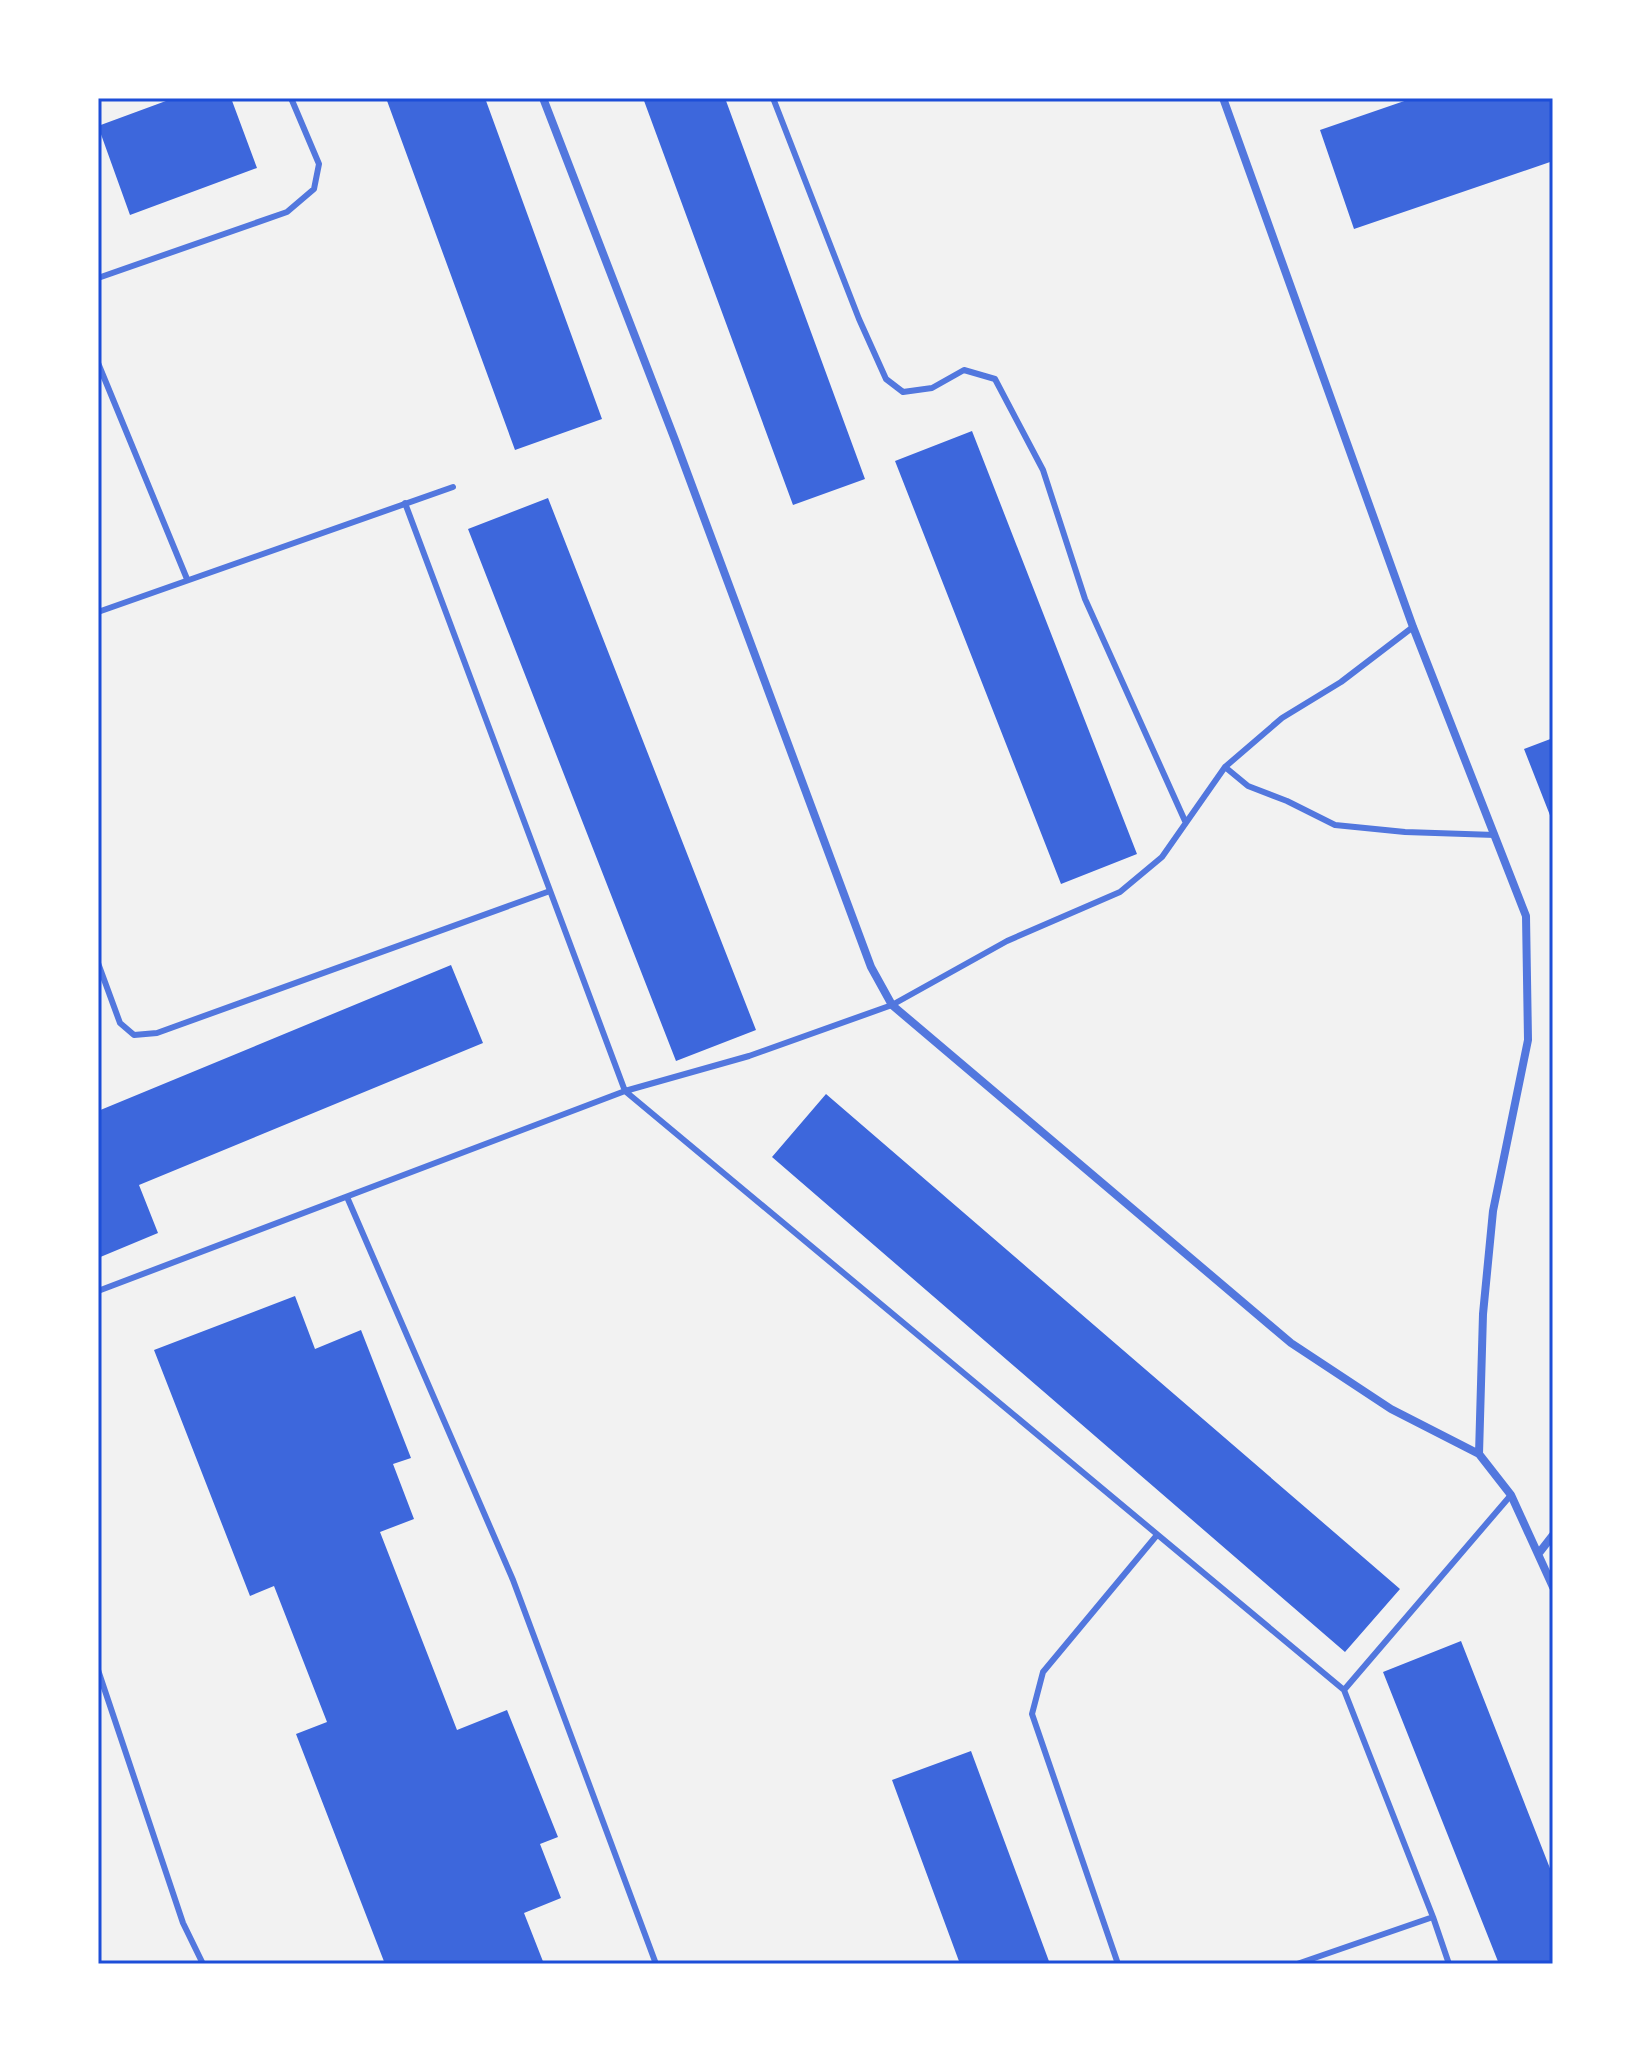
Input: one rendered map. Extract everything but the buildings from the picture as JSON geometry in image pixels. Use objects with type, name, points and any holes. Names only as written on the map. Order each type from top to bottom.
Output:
[{"type":"street","points":[[543,98],[675,440],[871,967],[892,1005],[1291,1343],[1391,1409],[1479,1454],[1511,1495],[1553,1587]]},
{"type":"street","points":[[1223,98],[1413,627],[1526,916],[1528,1040],[1493,1211],[1483,1314],[1479,1454]]},
{"type":"street","points":[[1539,1553],[1553,1535]]},
{"type":"lane","points":[[98,278],[287,212],[314,189],[319,164],[291,98]]},
{"type":"lane","points":[[773,98],[859,319],[886,379],[903,392],[932,388],[964,370],[995,379],[1043,470],[1085,599],[1185,821]]},
{"type":"lane","points":[[98,363],[187,579]]},
{"type":"lane","points":[[98,612],[453,487]]},
{"type":"lane","points":[[405,503],[625,1091],[1344,1690],[1449,1964]]},
{"type":"lane","points":[[98,1291],[625,1091],[749,1056],[892,1005],[1007,941],[1120,892],[1162,857],[1225,767],[1282,718],[1341,682],[1413,627]]},
{"type":"lane","points":[[1225,767],[1248,786],[1335,825],[1405,832],[1495,835]]},
{"type":"lane","points":[[98,963],[120,1023],[134,1035],[157,1033],[550,891]]},
{"type":"lane","points":[[347,1197],[513,1580],[656,1964]]},
{"type":"lane","points":[[1344,1690],[1511,1495]]},
{"type":"lane","points":[[1118,1964],[1032,1714],[1043,1672],[1157,1535]]},
{"type":"lane","points":[[98,1670],[183,1923],[203,1964]]},
{"type":"lane","points":[[1297,1964],[1433,1917]]}]
